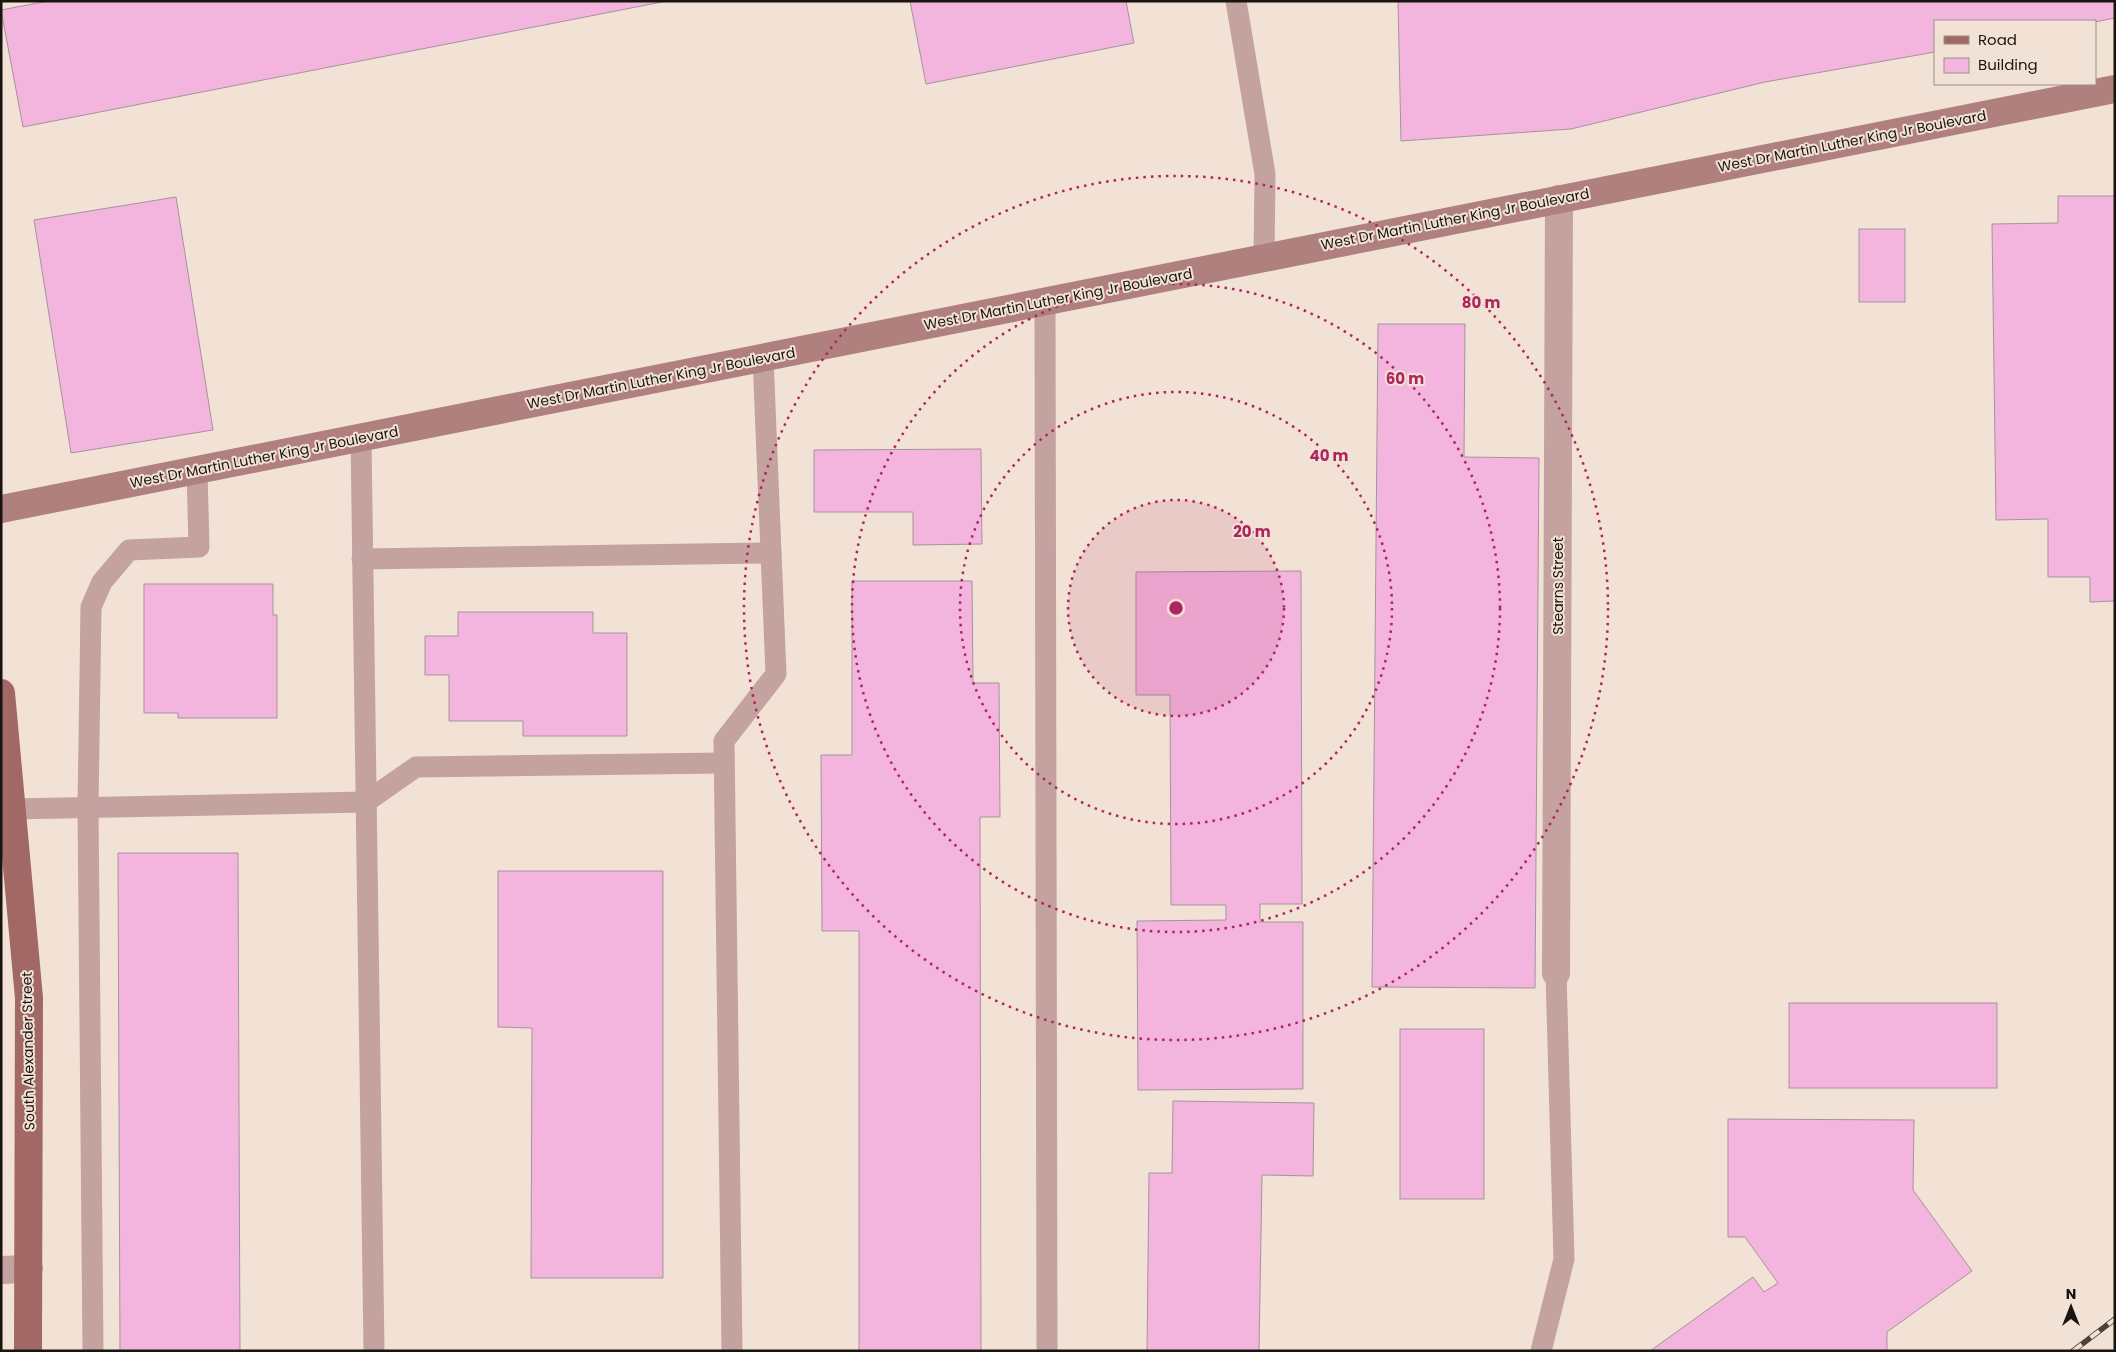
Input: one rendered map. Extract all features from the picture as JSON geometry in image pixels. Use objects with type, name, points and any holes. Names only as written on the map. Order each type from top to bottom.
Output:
[{"type":"main road","name":"South Alexander Street","points":[[1,693],[30,998],[28,1351]]},
{"type":"street","name":"West Dr Martin Luther King Jr Boulevard","points":[[1,510],[2115,89]]},
{"type":"street","name":"Stearns Street","points":[[1556,973],[1559,199]]},
{"type":"street","points":[[1,1270],[29,1270]]},
{"type":"lane","points":[[1236,1],[1265,174],[1264,257]]},
{"type":"lane","points":[[1045,301],[1047,1351]]},
{"type":"lane","points":[[732,1351],[724,741],[776,674],[764,357]]},
{"type":"lane","points":[[361,438],[374,1351]]},
{"type":"lane","points":[[93,1351],[88,808],[91,606],[102,582],[129,550],[199,547],[197,470]]},
{"type":"lane","points":[[362,559],[771,553]]},
{"type":"lane","points":[[12,809],[366,802],[416,767],[724,763]]},
{"type":"lane","points":[[1541,1351],[1564,1259],[1556,973]]},
{"type":"building","points":[[48,1],[667,1],[23,127],[1,10]]},
{"type":"building","points":[[910,1],[1126,1],[1134,43],[926,84]]},
{"type":"building","points":[[1398,1],[2115,1],[2115,18],[2096,22],[2096,20],[1934,20],[1934,52],[1765,82],[1571,129],[1401,141]]},
{"type":"building","points":[[2058,196],[2115,196],[2115,601],[2090,602],[2090,577],[2048,577],[2048,519],[1996,520],[1992,224],[2058,223]]},
{"type":"building","points":[[176,197],[213,430],[71,453],[34,220]]},
{"type":"building","points":[[1859,229],[1905,229],[1905,302],[1859,302]]},
{"type":"building","points":[[1378,324],[1465,324],[1464,457],[1539,458],[1535,988],[1372,987]]},
{"type":"building","points":[[981,449],[982,544],[913,545],[913,512],[814,512],[814,450]]},
{"type":"building","points":[[1301,571],[1302,904],[1260,904],[1260,922],[1303,922],[1303,1089],[1138,1090],[1137,921],[1226,920],[1226,905],[1171,905],[1170,695],[1136,695],[1136,572]]},
{"type":"building","points":[[852,581],[972,581],[973,683],[999,683],[1000,817],[980,817],[981,1351],[859,1351],[859,931],[822,931],[821,755],[852,755]]},
{"type":"building","points":[[144,584],[273,584],[273,615],[277,615],[277,718],[178,718],[178,713],[144,713]]},
{"type":"building","points":[[458,612],[593,612],[593,633],[627,633],[627,736],[523,736],[523,721],[449,721],[449,675],[425,675],[425,636],[458,636]]},
{"type":"building","points":[[118,853],[238,853],[240,1351],[120,1351]]},
{"type":"building","points":[[498,871],[663,871],[663,1278],[531,1278],[532,1028],[498,1027]]},
{"type":"building","points":[[1789,1003],[1997,1003],[1997,1088],[1789,1088]]},
{"type":"building","points":[[1400,1029],[1484,1029],[1484,1199],[1400,1199]]},
{"type":"building","points":[[1173,1101],[1314,1103],[1313,1176],[1262,1175],[1259,1351],[1147,1351],[1149,1173],[1172,1173]]},
{"type":"building","points":[[1728,1119],[1914,1120],[1913,1190],[1972,1271],[1887,1332],[1887,1351],[1650,1351],[1753,1277],[1764,1292],[1778,1283],[1745,1237],[1728,1237]]},
{"type":"railway","points":[[2073,1351],[2115,1319]]}]
